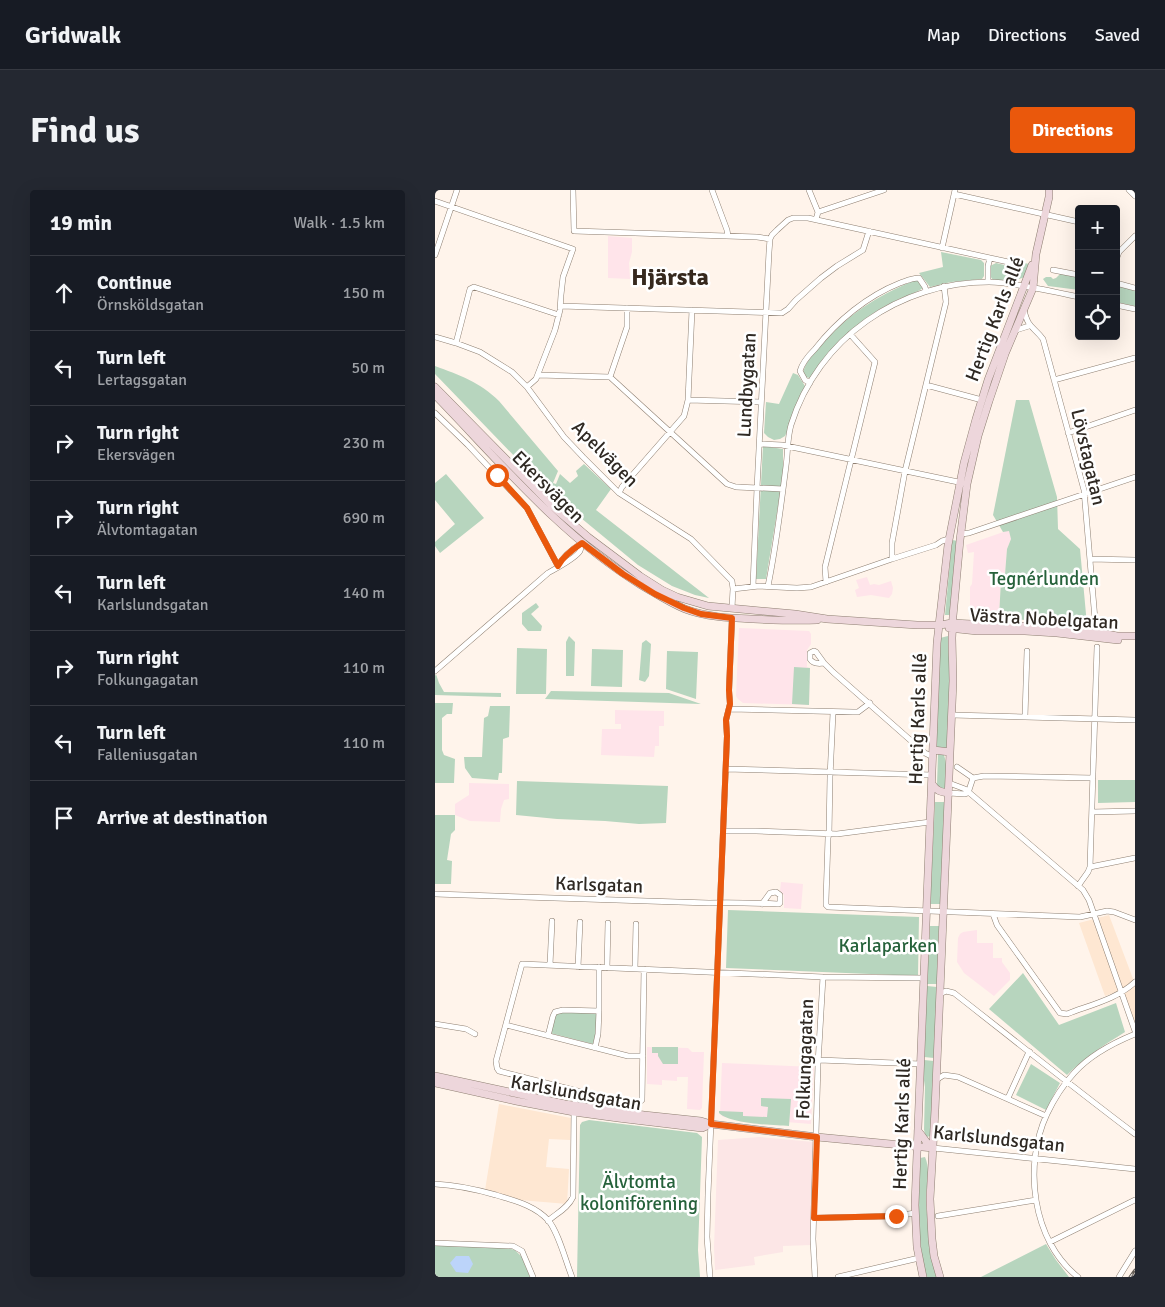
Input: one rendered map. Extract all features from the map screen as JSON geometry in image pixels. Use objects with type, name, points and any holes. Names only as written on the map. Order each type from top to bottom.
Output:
[{"type":"main road","points":[[1037,254],[1050,192]]},
{"type":"main road","name":"Hertig Karls allé","points":[[985,400],[994,362],[1037,254]]},
{"type":"main road","name":"Hertig Karls allé","points":[[923,1277],[915,1228],[915,1213],[937,643],[947,552],[964,483],[975,419],[1025,310],[1033,288],[1037,254]]},
{"type":"main road","name":"Ekersvägen","points":[[435,387],[507,466],[582,543],[623,574],[655,594],[701,614],[732,618]]},
{"type":"main road","name":"Ekersvägen","points":[[435,395],[507,466]]},
{"type":"main road","name":"Hertig Karls allé","points":[[940,1277],[930,1221],[930,1199],[952,715],[952,626],[964,483]]},
{"type":"main road","name":"Ekersvägen","points":[[538,498],[552,506],[588,537],[662,590],[677,597],[708,606],[732,608]]},
{"type":"main road","points":[[582,543],[588,537]]},
{"type":"main road","points":[[827,619],[806,615],[732,608],[732,618],[827,619],[952,626]]},
{"type":"main road","name":"Västra Nobelgatan","points":[[952,626],[1035,627],[1096,632],[1117,636],[1135,636]]},
{"type":"main road","name":"Västra Nobelgatan","points":[[952,626],[997,632],[1025,631],[1135,640]]},
{"type":"main road","points":[[933,753],[950,752]]},
{"type":"main road","points":[[932,783],[936,790],[949,793]]},
{"type":"main road","name":"Karlslundsgatan","points":[[435,1076],[575,1108]]},
{"type":"main road","name":"Karlslundsgatan","points":[[435,1082],[516,1101],[701,1121],[711,1124],[817,1137],[933,1148]]},
{"type":"main road","points":[[918,1131],[928,1145],[933,1148]]},
{"type":"main road","points":[[918,1147],[933,1160]]},
{"type":"street","points":[[435,255],[457,190]]},
{"type":"street","points":[[573,190],[574,231],[770,239],[788,220],[801,218],[1013,263]]},
{"type":"street","points":[[712,190],[728,236]]},
{"type":"street","points":[[809,190],[818,212],[816,220]]},
{"type":"street","points":[[818,212],[882,190]]},
{"type":"street","points":[[1129,190],[1135,196]]},
{"type":"street","points":[[942,248],[954,192],[1075,221]]},
{"type":"street","points":[[435,201],[573,249],[563,277],[561,306],[555,330],[538,375],[527,386]]},
{"type":"street","points":[[561,306],[785,312],[821,278],[842,262],[863,250],[869,231]]},
{"type":"street","points":[[1118,250],[1135,236]]},
{"type":"street","name":"Lundbygatan","points":[[753,586],[770,239]]},
{"type":"street","points":[[988,282],[990,258]]},
{"type":"street","points":[[1053,270],[1075,274]]},
{"type":"street","points":[[810,382],[802,377],[800,371],[803,364],[831,330],[849,314],[882,292],[911,279],[919,278],[927,291]]},
{"type":"street","points":[[768,586],[787,463],[789,435],[794,416],[810,382],[827,358],[850,334],[862,323],[884,309],[907,298],[944,286],[988,282],[1005,283],[1075,296]]},
{"type":"street","points":[[1120,284],[1135,288]]},
{"type":"street","points":[[892,559],[892,543],[905,470],[946,302],[944,286]]},
{"type":"street","points":[[456,342],[469,289],[474,287],[559,315]]},
{"type":"street","points":[[1120,306],[1135,309]]},
{"type":"street","points":[[610,377],[627,327],[627,308]]},
{"type":"street","points":[[619,493],[685,416],[688,400],[692,310]]},
{"type":"street","name":"Lövstagatan","points":[[1025,310],[1029,326],[1043,339],[1084,494],[1096,632]]},
{"type":"street","points":[[1016,330],[1029,326]]},
{"type":"street","points":[[826,582],[825,567],[875,362],[850,334]]},
{"type":"street","name":"Apelvägen","points":[[435,337],[456,342],[480,352],[512,372],[527,386],[564,437],[583,458],[619,493],[691,539],[732,580],[733,589]]},
{"type":"street","points":[[1054,380],[1135,358]]},
{"type":"street","points":[[538,375],[610,377],[727,484],[736,487],[783,489]]},
{"type":"street","points":[[926,385],[985,400]]},
{"type":"street","points":[[688,400],[761,402]]},
{"type":"street","points":[[1068,432],[1135,410]]},
{"type":"street","points":[[435,413],[469,445],[527,508],[558,566]]},
{"type":"street","points":[[760,444],[788,446],[964,483]]},
{"type":"street","points":[[961,534],[969,533],[1135,477]]},
{"type":"street","points":[[732,608],[733,589],[753,586],[811,587],[949,539]]},
{"type":"street","points":[[435,671],[558,566],[561,560],[582,543]]},
{"type":"street","points":[[936,545],[947,552]]},
{"type":"street","points":[[1090,559],[1135,560]]},
{"type":"street","points":[[710,1277],[707,1237],[726,769],[726,720],[730,709],[732,618]]},
{"type":"street","points":[[1078,886],[1090,867],[1097,647]]},
{"type":"street","points":[[1025,717],[1027,651]]},
{"type":"street","points":[[824,663],[918,745],[933,753]]},
{"type":"street","points":[[730,709],[833,713],[858,712],[869,704]]},
{"type":"street","points":[[833,713],[826,903],[828,907],[1080,917],[1107,911],[1135,920]]},
{"type":"street","points":[[952,715],[1135,720]]},
{"type":"street","points":[[957,766],[973,778]]},
{"type":"street","points":[[726,769],[932,775]]},
{"type":"street","points":[[973,778],[984,776],[1093,778]]},
{"type":"street","points":[[968,793],[973,778]]},
{"type":"street","points":[[949,783],[965,790],[978,800],[1083,890],[1089,900],[1135,1032],[1093,1056],[1066,1082],[1046,1116],[1039,1139],[1034,1180],[1039,1212],[1050,1242],[1068,1270],[1077,1277]]},
{"type":"street","points":[[949,793],[968,793]]},
{"type":"street","points":[[1091,812],[1135,811]]},
{"type":"street","points":[[723,831],[837,834],[931,822]]},
{"type":"street","points":[[1090,867],[1135,858]]},
{"type":"street","name":"Karlsgatan","points":[[435,894],[763,904]]},
{"type":"street","points":[[993,914],[997,925],[1060,1013],[1067,1014],[1111,997],[1127,990],[1135,982]]},
{"type":"street","points":[[550,965],[552,921]]},
{"type":"street","points":[[578,966],[580,922]]},
{"type":"street","points":[[607,968],[608,923]]},
{"type":"street","points":[[635,969],[636,924]]},
{"type":"street","name":"Folkungagatan","points":[[506,1026],[522,964],[823,977],[813,1239],[815,1277]]},
{"type":"street","points":[[595,1048],[598,1034],[599,968]]},
{"type":"street","points":[[643,1056],[627,1056],[506,1026],[496,1061],[499,1071],[625,1102],[641,1101],[642,1100],[643,1056],[644,969]]},
{"type":"street","points":[[823,977],[924,978]]},
{"type":"street","points":[[940,994],[946,991],[954,993],[1135,1134]]},
{"type":"street","points":[[548,1036],[555,1012],[563,1010],[599,1011]]},
{"type":"street","points":[[435,1024],[466,1029],[475,1034]]},
{"type":"street","points":[[1008,1098],[1030,1052]]},
{"type":"street","points":[[819,1060],[921,1064]]},
{"type":"street","points":[[936,1080],[944,1075],[957,1077],[1046,1116]]},
{"type":"street","points":[[549,1221],[565,1208],[573,1197],[576,1090]]},
{"type":"street","name":"Karlslundsgatan","points":[[933,1148],[1135,1169]]},
{"type":"street","points":[[435,1184],[473,1189],[520,1202],[535,1210],[549,1221],[572,1277]]},
{"type":"street","points":[[938,1216],[1036,1200]]},
{"type":"street","points":[[1050,1242],[1135,1200]]},
{"type":"street","points":[[814,1218],[896,1216],[915,1213]]},
{"type":"street","points":[[435,1243],[513,1246],[522,1252],[533,1277]]},
{"type":"street","points":[[1119,1277],[1135,1251]]},
{"type":"street","points":[[838,1277],[919,1258]]},
{"type":"shaded area","points":[[608,236],[632,238],[632,252],[629,263],[630,279],[608,278]]},
{"type":"shaded area","points":[[1009,530],[1011,539],[1007,549],[1005,574],[1001,580],[999,617],[970,616],[970,587],[972,584],[974,552],[968,553],[966,545]]},
{"type":"shaded area","points":[[867,577],[870,585],[879,585],[891,581],[893,588],[889,598],[871,595],[857,597],[855,590],[859,588],[856,580]]},
{"type":"shaded area","points":[[739,628],[809,631],[811,634],[811,644],[807,650],[807,667],[810,668],[809,705],[743,703],[738,699],[736,696]]},
{"type":"shaded area","points":[[615,710],[664,711],[664,726],[659,726],[659,746],[655,746],[654,757],[601,755],[602,729],[621,729],[621,724],[615,724]]},
{"type":"shaded area","points":[[469,783],[509,784],[509,799],[504,800],[500,822],[470,821],[455,815],[455,804],[469,795]]},
{"type":"shaded area","points":[[781,882],[803,884],[801,909],[784,908],[784,895],[780,891]]},
{"type":"shaded area","points":[[1109,915],[1135,984],[1135,1024],[1123,990],[1105,996],[1079,923]]},
{"type":"shaded area","points":[[977,930],[977,943],[993,943],[993,958],[1002,958],[1002,962],[1010,973],[1010,980],[994,996],[964,973],[957,962],[958,938],[960,934]]},
{"type":"shaded area","points":[[647,1047],[688,1048],[692,1052],[704,1052],[702,1108],[700,1110],[687,1109],[688,1077],[677,1077],[677,1081],[662,1080],[662,1085],[647,1084]]},
{"type":"shaded area","points":[[722,1063],[814,1067],[811,1124],[723,1117],[720,1113]]},
{"type":"shaded area","points":[[499,1104],[571,1118],[570,1140],[549,1139],[546,1167],[569,1169],[567,1204],[520,1200],[485,1190]]},
{"type":"shaded area","points":[[760,1137],[814,1142],[812,1245],[783,1246],[783,1252],[754,1257],[755,1265],[715,1270],[714,1247],[718,1140]]},
{"type":"green space","points":[[941,252],[981,260],[984,263],[984,276],[982,279],[951,282],[930,287],[919,273],[943,267]]},
{"type":"green space","points":[[1015,261],[1029,264],[1025,277],[1016,280],[993,280],[990,276],[990,266],[996,263],[1013,267]]},
{"type":"green space","points":[[1061,273],[1075,276],[1075,289],[1048,286],[1043,279],[1046,277],[1056,278]]},
{"type":"green space","points":[[915,280],[921,283],[923,288],[869,316],[850,331],[810,378],[805,377],[803,373],[810,359],[841,325],[875,300]]},
{"type":"green space","points":[[1120,287],[1135,290],[1135,306],[1120,303]]},
{"type":"green space","points":[[435,366],[461,376],[492,394],[558,471],[553,483],[556,484],[560,474],[570,483],[578,476],[576,471],[584,464],[611,489],[596,510],[709,598],[672,586],[638,565],[547,490],[435,374]]},
{"type":"green space","points":[[793,373],[798,375],[805,386],[785,436],[774,440],[764,433],[766,402],[779,404]]},
{"type":"green space","name":"Tegnérlunden","points":[[1016,400],[1029,400],[1057,497],[1058,529],[1080,549],[1087,625],[1058,624],[999,617],[1001,580],[1005,574],[1007,549],[1011,539],[1009,531],[1003,532],[993,515]]},
{"type":"green space","points":[[763,446],[783,449],[783,476],[766,579],[756,579]]},
{"type":"green space","points":[[446,474],[484,518],[440,553],[435,546],[435,542],[455,524],[435,500],[435,483]]},
{"type":"green space","points":[[952,541],[957,541],[950,615],[945,615]]},
{"type":"green space","points":[[536,603],[539,607],[531,614],[542,626],[541,631],[528,631],[522,624],[522,613]]},
{"type":"green space","points":[[569,636],[575,642],[574,676],[566,676],[566,642]]},
{"type":"green space","points":[[948,636],[950,670],[948,749],[935,746],[940,638]]},
{"type":"green space","points":[[646,640],[651,644],[649,676],[645,682],[639,680],[642,643]]},
{"type":"green space","points":[[517,648],[547,649],[546,694],[516,694]]},
{"type":"green space","points":[[592,649],[623,650],[622,687],[591,686]]},
{"type":"green space","points":[[667,651],[698,652],[696,699],[666,689]]},
{"type":"green space","points":[[794,667],[810,668],[809,705],[792,704]]},
{"type":"green space","points":[[436,674],[444,692],[501,693],[501,697],[435,695]]},
{"type":"green space","points":[[551,691],[669,693],[701,704],[545,699]]},
{"type":"green space","points":[[435,703],[453,703],[452,714],[447,714],[442,718],[442,750],[444,755],[455,759],[454,783],[435,783]]},
{"type":"green space","points":[[490,706],[510,706],[509,737],[503,739],[502,773],[499,773],[498,780],[472,778],[465,768],[464,757],[482,757],[484,718],[488,716]]},
{"type":"green space","points":[[943,753],[946,761],[946,788],[944,789],[937,787],[938,754]]},
{"type":"green space","points":[[1098,780],[1135,780],[1135,802],[1098,803]]},
{"type":"green space","points":[[517,781],[668,786],[666,823],[639,824],[516,815]]},
{"type":"green space","points":[[935,802],[946,802],[941,904],[930,904]]},
{"type":"green space","points":[[435,815],[455,815],[455,830],[451,834],[447,860],[452,861],[451,884],[435,884]]},
{"type":"green space","name":"Karlaparken","points":[[728,910],[919,917],[918,976],[726,968]]},
{"type":"green space","points":[[930,926],[939,926],[937,984],[927,984]]},
{"type":"green space","points":[[1023,973],[1059,1025],[1116,1003],[1125,1032],[1080,1063],[1067,1075],[989,1009]]},
{"type":"green space","points":[[927,986],[937,987],[934,1058],[924,1057]]},
{"type":"green space","points":[[556,1013],[596,1013],[596,1032],[593,1044],[550,1033]]},
{"type":"green space","points":[[652,1047],[678,1047],[678,1064],[663,1064],[658,1053],[652,1053]]},
{"type":"green space","points":[[924,1060],[934,1061],[931,1136],[926,1137],[924,1130]]},
{"type":"green space","points":[[1031,1064],[1060,1083],[1046,1110],[1016,1095]]},
{"type":"green space","points":[[761,1098],[791,1099],[789,1126],[742,1122],[732,1120],[719,1113],[719,1111],[743,1112],[743,1116],[767,1117],[768,1107],[761,1106]]},
{"type":"green space","name":"Älvtomta koloniförening","points":[[589,1120],[697,1133],[702,1137],[698,1250],[700,1277],[577,1277],[580,1125],[582,1122]]},
{"type":"green space","points":[[925,1157],[928,1173],[927,1219],[937,1277],[926,1277],[918,1222],[920,1158]]},
{"type":"green space","points":[[1046,1244],[1069,1277],[981,1277]]},
{"type":"green space","points":[[435,1245],[515,1250],[522,1257],[530,1277],[435,1277]]},
{"type":"water","points":[[456,1256],[469,1256],[473,1264],[468,1273],[456,1272],[450,1263]]},
{"type":"railway","points":[[1130,1277],[1135,1270]]},
{"type":"district","name":"Hjärsta","points":[[670,277]]},
{"type":"route","points":[[497,475],[527,508],[558,566],[561,560],[582,543],[623,574],[655,594],[701,614],[732,618],[730,709],[726,720],[727,736],[711,1124],[817,1137],[814,1218],[896,1216]]}]
